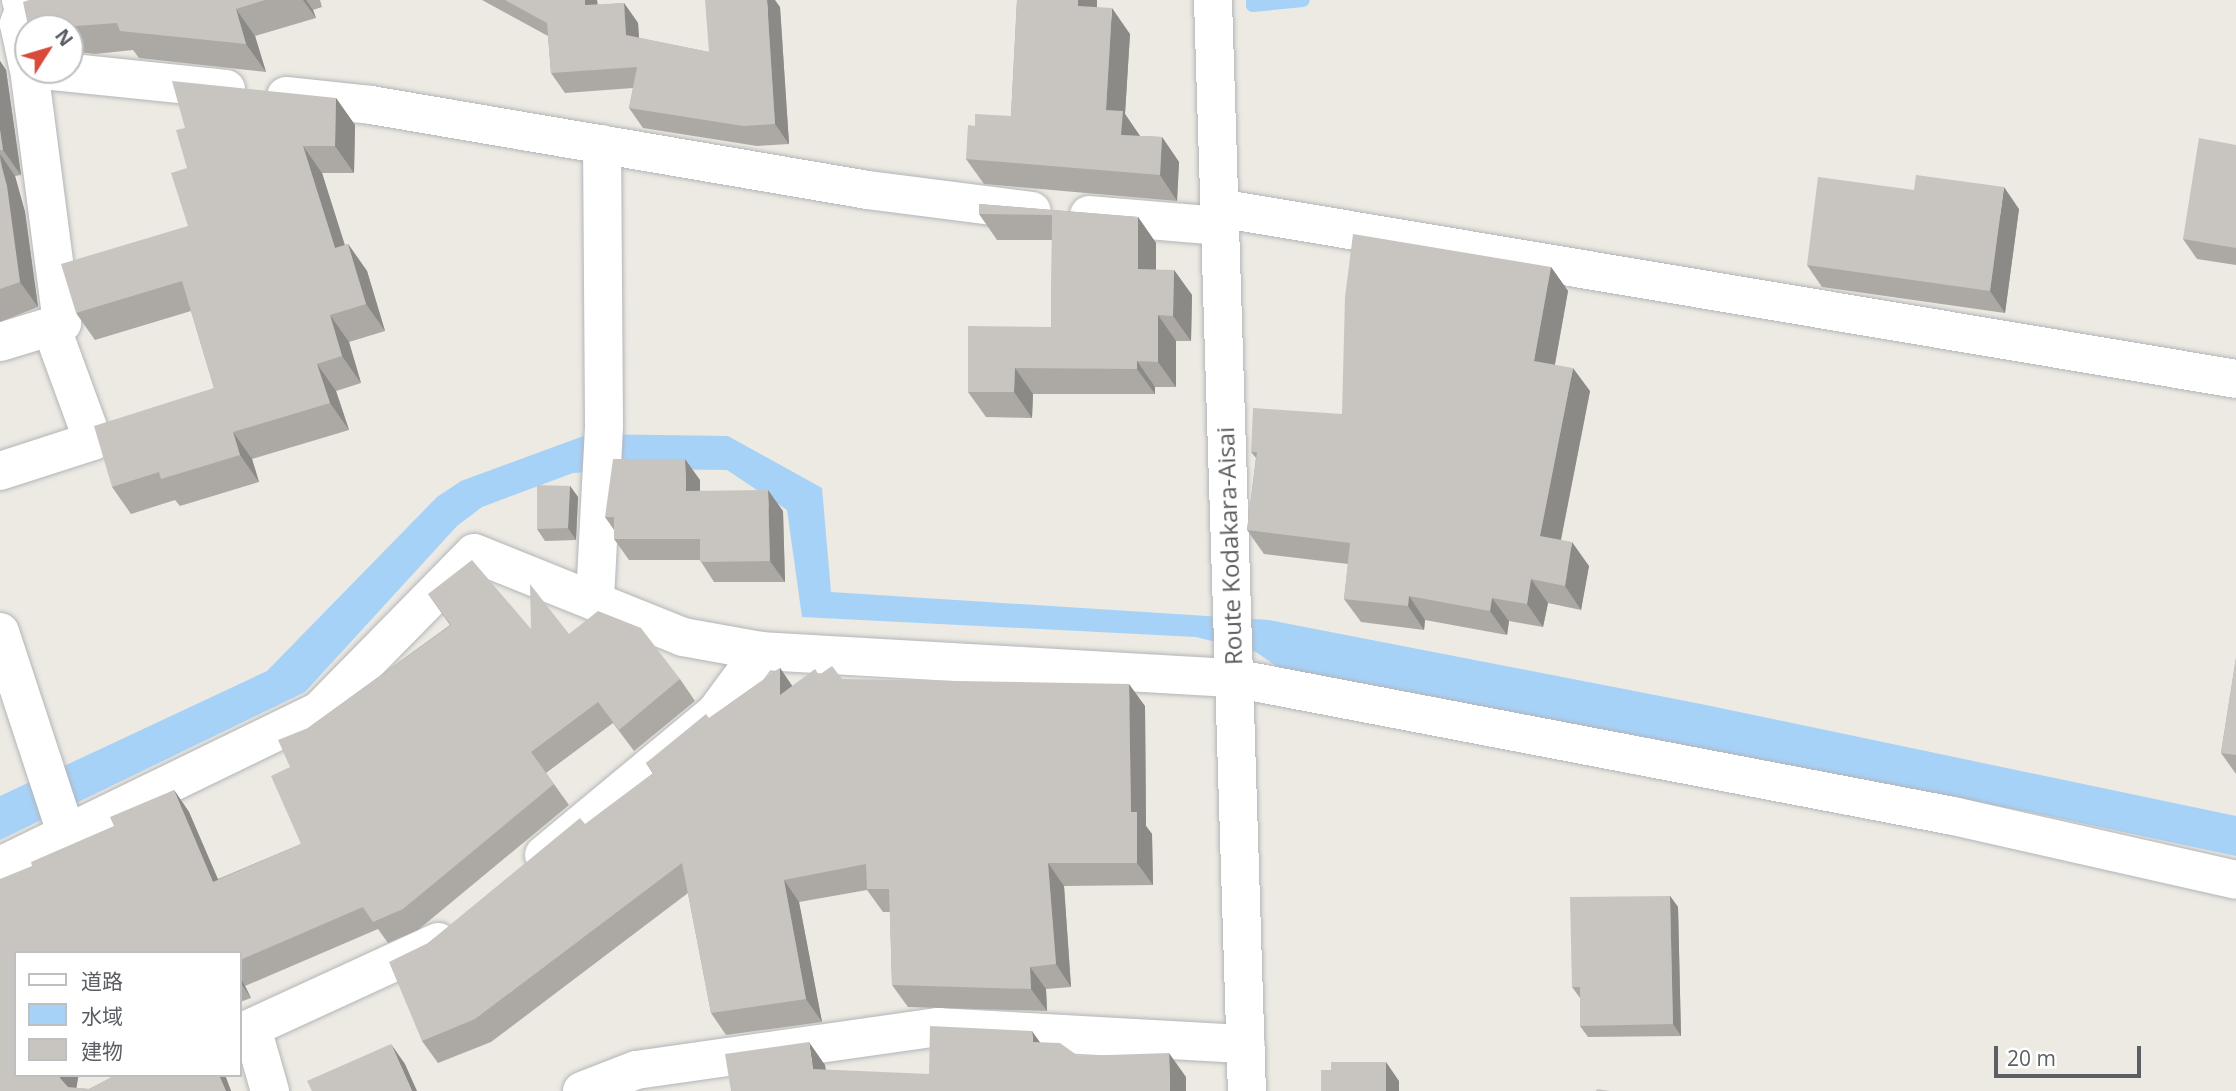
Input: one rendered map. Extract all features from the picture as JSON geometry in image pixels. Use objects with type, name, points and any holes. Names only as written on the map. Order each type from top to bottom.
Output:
[{"type":"street","points":[[0,7],[21,0]]},
{"type":"street","name":"Route Kodakara-Aisai","points":[[1213,0],[1247,1091]]},
{"type":"street","points":[[84,74],[371,105],[990,207],[1219,217],[2236,379]]},
{"type":"street","points":[[0,342],[62,323],[30,84]]},
{"type":"street","points":[[595,599],[604,426],[602,144]]},
{"type":"street","points":[[0,471],[93,441],[51,326]]},
{"type":"street","points":[[0,866],[64,826],[319,711],[474,553],[595,599],[683,637],[761,650],[1232,664],[1953,816],[2236,880]]},
{"type":"street","points":[[0,632],[64,826]]},
{"type":"street","points":[[514,879],[716,712],[761,650]]},
{"type":"street","points":[[270,1091],[246,1030],[430,950],[462,923]]},
{"type":"street","points":[[582,1091],[636,1070],[659,1079],[939,1027],[1246,1044]]},
{"type":"water","points":[[589,434],[728,436],[822,488],[831,592],[1269,620],[1701,704],[2236,816],[2236,856],[2034,813],[1280,669],[1256,652],[1196,637],[802,617],[787,510],[727,470],[637,469],[573,473],[482,507],[457,526],[305,692],[0,840],[0,796],[267,671],[437,497],[461,481]]},
{"type":"building","points":[[265,0],[236,9],[246,44],[120,31],[117,23],[84,25],[84,14],[26,14],[23,2]]},
{"type":"building","points":[[505,0],[585,0],[585,5],[624,3],[626,35],[709,52],[705,0],[767,0],[775,124],[743,126],[629,108],[637,67],[551,73],[547,23]]},
{"type":"building","points":[[1017,0],[1078,0],[1078,6],[1112,8],[1106,110],[1123,111],[1121,135],[1162,137],[1160,175],[966,159],[968,125],[975,126],[975,114],[1011,116]]},
{"type":"building","points":[[172,81],[336,98],[335,146],[303,146],[335,248],[348,244],[366,304],[330,315],[342,356],[317,364],[330,403],[233,432],[240,455],[161,479],[159,472],[112,487],[94,426],[214,388],[182,281],[76,313],[61,264],[188,226],[171,173],[187,168],[176,130],[185,128]]},
{"type":"building","points":[[2199,138],[2236,145],[2236,248],[2183,239]]},
{"type":"building","points":[[0,160],[7,186],[20,282],[0,289]]},
{"type":"building","points":[[1916,175],[2004,187],[1990,291],[1807,265],[1818,177],[1914,190]]},
{"type":"building","points":[[979,204],[1138,217],[1138,269],[1174,270],[1173,316],[1158,315],[1158,362],[1137,361],[1137,369],[1015,368],[1014,392],[968,392],[968,326],[1051,327],[1052,215],[979,214]]},
{"type":"building","points":[[1353,234],[1551,267],[1534,361],[1573,368],[1540,536],[1572,542],[1565,586],[1531,579],[1527,604],[1492,598],[1490,611],[1409,596],[1408,606],[1344,599],[1350,543],[1247,530],[1257,452],[1251,452],[1253,408],[1342,414],[1345,297]]},
{"type":"building","points":[[613,459],[685,459],[686,491],[768,490],[770,561],[700,562],[700,539],[614,539],[614,517],[605,517]]},
{"type":"building","points":[[537,485],[570,486],[568,528],[537,529]]},
{"type":"building","points":[[472,560],[531,629],[530,584],[569,634],[598,611],[641,628],[680,679],[619,730],[598,702],[531,752],[554,784],[403,909],[373,922],[363,907],[242,959],[242,951],[14,951],[14,1077],[60,1077],[68,1087],[89,1089],[112,1077],[220,1077],[226,1091],[0,1091],[0,879],[32,866],[31,862],[114,826],[110,817],[174,790],[213,882],[301,844],[271,776],[290,767],[278,740],[308,728],[451,625],[428,594]]},
{"type":"building","points":[[2236,658],[2236,755],[2221,753]]},
{"type":"building","points":[[832,666],[842,679],[1129,684],[1131,812],[1137,812],[1137,863],[1048,863],[1056,964],[1030,967],[1031,989],[892,985],[889,889],[867,889],[866,864],[784,880],[806,999],[711,1013],[682,863],[475,1019],[422,1041],[389,962],[428,943],[580,818],[585,824],[653,773],[646,763],[706,714],[709,718],[780,668],[780,695],[815,669],[819,675]]},
{"type":"building","points":[[1670,896],[1673,1024],[1580,1026],[1580,987],[1572,987],[1570,897]]},
{"type":"building","points":[[930,1026],[1032,1031],[1033,1042],[1060,1043],[1078,1056],[1169,1053],[1170,1091],[731,1091],[725,1054],[809,1042],[813,1069],[929,1074]]},
{"type":"building","points":[[391,1044],[412,1091],[312,1091],[307,1081]]},
{"type":"building","points":[[1331,1062],[1386,1062],[1386,1091],[1321,1091],[1321,1070],[1331,1070]]},
{"type":"waterway","points":[[1253,0],[1253,5],[1303,0]]}]
